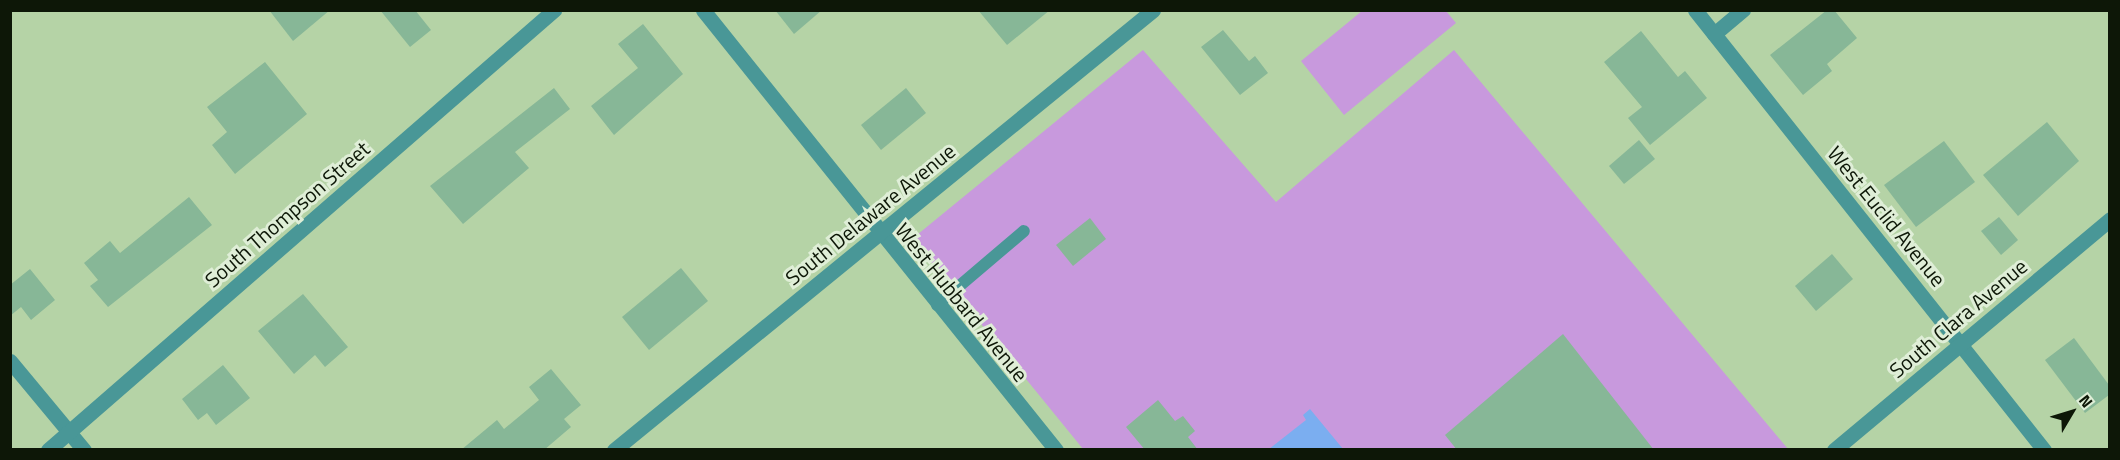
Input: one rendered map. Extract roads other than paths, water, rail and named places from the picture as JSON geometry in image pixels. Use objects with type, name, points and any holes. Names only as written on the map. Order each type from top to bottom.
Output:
[{"type":"street","name":"South Thompson Street","points":[[48,450],[554,10]]},
{"type":"street","name":"West Hubbard Avenue","points":[[703,10],[879,234],[1056,450]]},
{"type":"street","name":"South Delaware Avenue","points":[[614,450],[1154,10]]},
{"type":"street","name":"West Euclid Avenue","points":[[1695,10],[1962,343],[2044,450]]},
{"type":"street","points":[[1714,34],[1743,10]]},
{"type":"street","name":"South Clara Avenue","points":[[1834,450],[2109,219]]},
{"type":"street","points":[[10,361],[84,450]]},
{"type":"lane","points":[[937,305],[1024,231]]},
{"type":"water","points":[[1310,409],[1343,449],[1269,449],[1306,420],[1303,415]]}]
